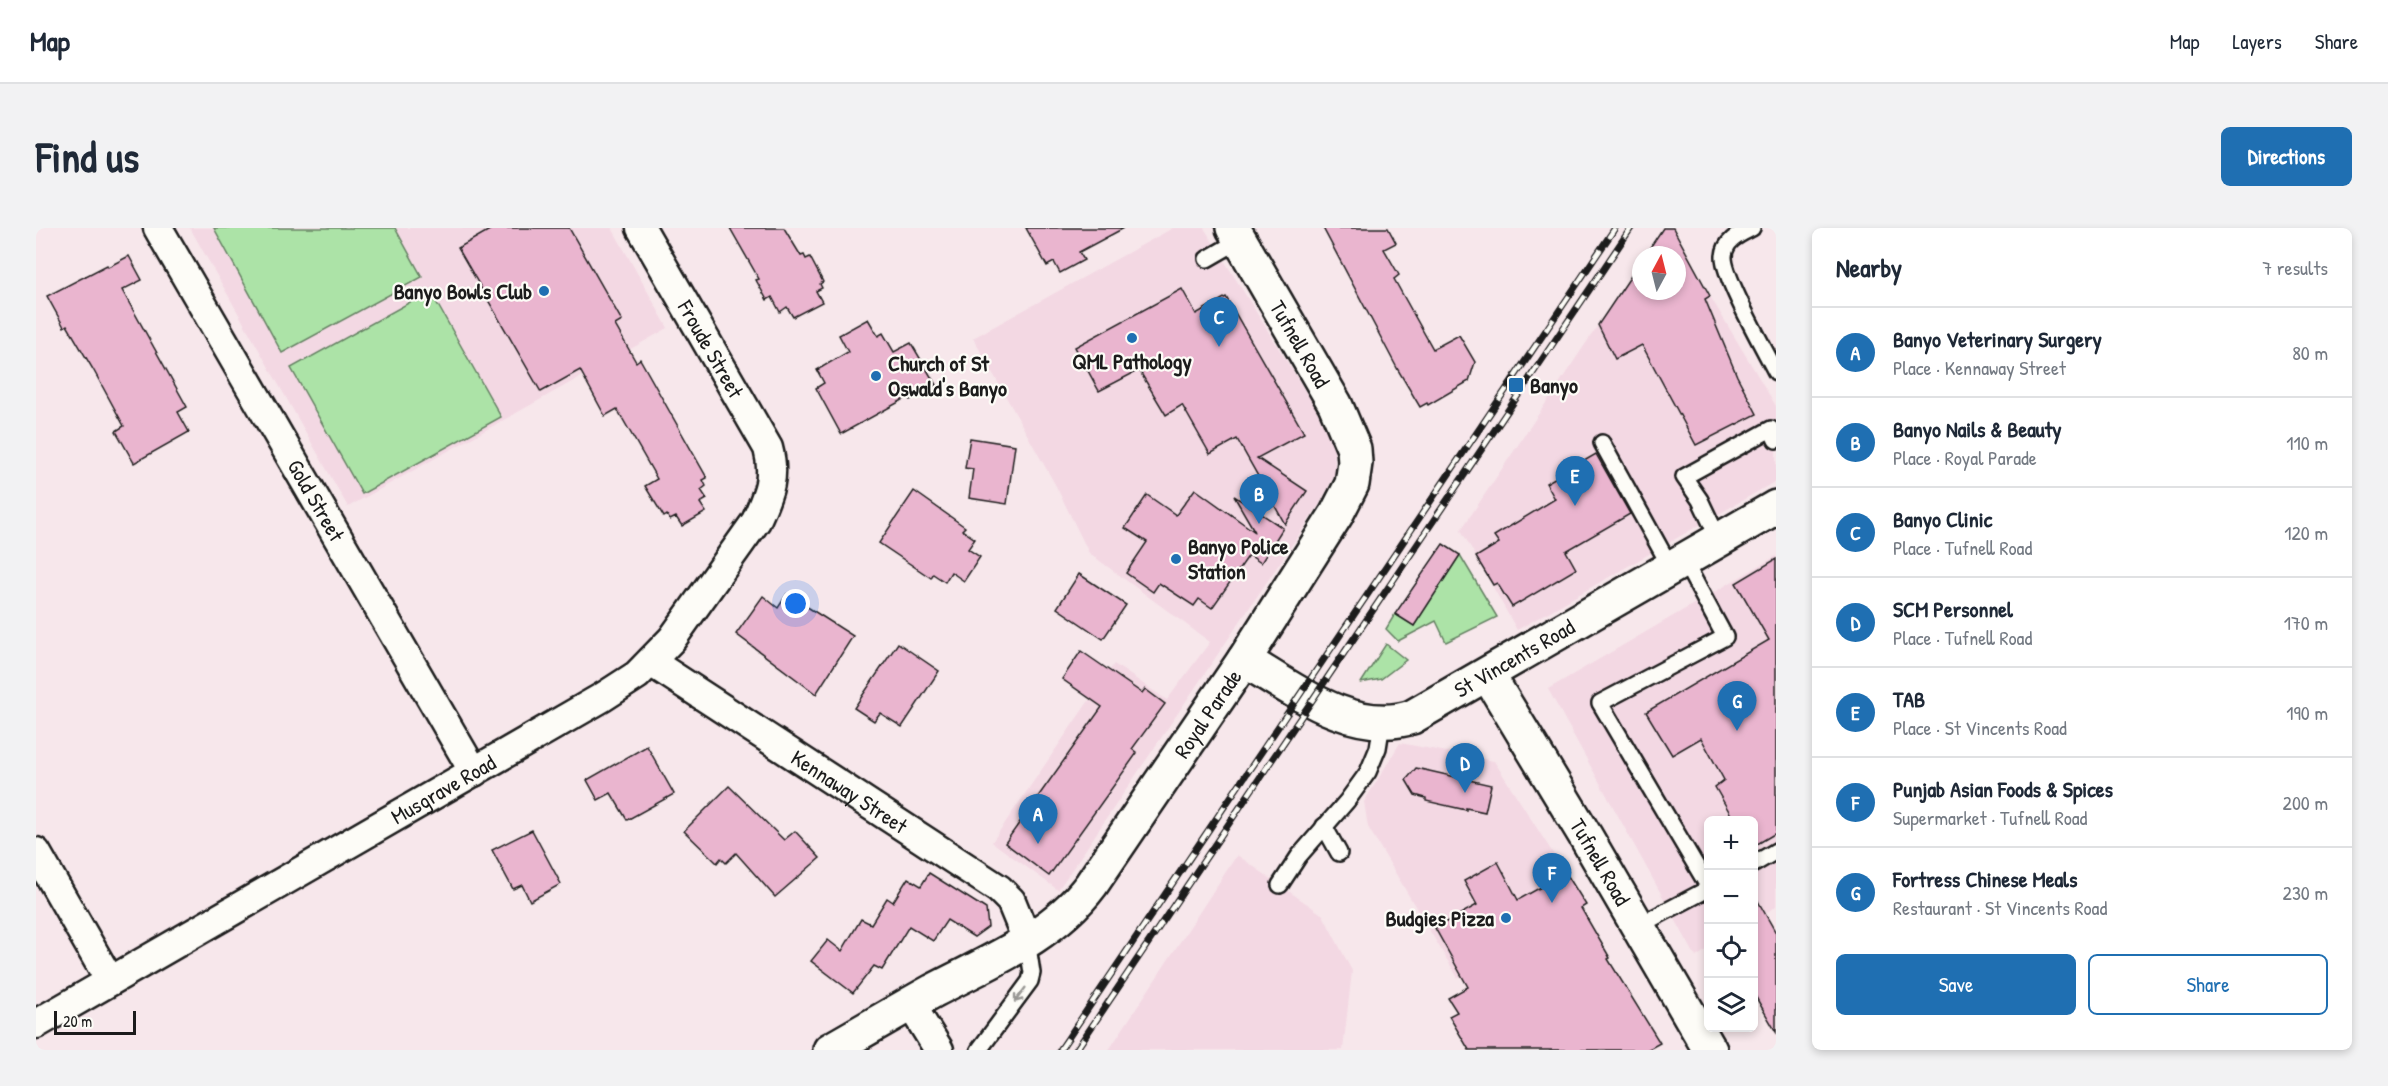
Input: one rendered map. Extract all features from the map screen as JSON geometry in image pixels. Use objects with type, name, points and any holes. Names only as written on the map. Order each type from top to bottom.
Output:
[{"type":"main road","name":"Tufnell Road","points":[[1237,234],[1335,404],[1354,448],[1355,463]]},
{"type":"main road","name":"Royal Parade","points":[[910,1004],[1027,940],[1060,919],[1083,897],[1244,660],[1336,514],[1352,484],[1355,463]]},
{"type":"main road","name":"St Vincents Road","points":[[1244,660],[1346,716],[1382,723],[1412,717],[1776,507]]},
{"type":"main road","name":"Tufnell Road","points":[[1488,675],[1710,1050]]},
{"type":"main road","points":[[830,1050],[910,1004]]},
{"type":"street","name":"Gold Street","points":[[158,228],[474,772]]},
{"type":"street","name":"Froude Street","points":[[641,228],[768,448],[773,474]]},
{"type":"street","name":"Musgrave Road","points":[[36,1024],[474,772],[637,675],[651,662],[693,611],[756,521],[766,500],[773,474]]},
{"type":"street","name":"Kennaway Street","points":[[651,662],[999,889],[1011,901],[1027,940]]},
{"type":"street","points":[[36,852],[110,981]]},
{"type":"street","points":[[910,1004],[939,1050]]},
{"type":"lane","points":[[1752,228],[1731,239],[1724,256],[1730,280],[1776,372]]},
{"type":"lane","points":[[1207,259],[1237,234]]},
{"type":"lane","points":[[1719,540],[1700,500],[1684,477],[1771,429],[1776,440]]},
{"type":"lane","points":[[1602,443],[1677,565],[1725,637],[1600,703],[1704,880]]},
{"type":"lane","points":[[1280,885],[1299,856],[1347,801],[1368,772],[1378,748],[1382,723]]},
{"type":"lane","points":[[1324,826],[1339,853]]},
{"type":"lane","points":[[1758,862],[1776,851]]},
{"type":"lane","points":[[1638,926],[1704,889]]},
{"type":"lane","points":[[979,1050],[1030,981],[1032,973],[1027,940]]},
{"type":"shaded area","points":[[190,228],[612,228],[668,328],[348,507]]},
{"type":"shaded area","points":[[1173,228],[1204,228],[1317,410],[1334,447],[1335,474],[1319,505],[1058,890],[992,842],[1114,664],[1167,700],[1210,642],[1089,553],[1056,486],[973,338]]},
{"type":"shaded area","points":[[1663,228],[1673,228],[1683,246],[1651,246]]},
{"type":"shaded area","points":[[1686,252],[1776,406],[1776,481],[1517,630],[1461,530],[1632,274],[1632,300],[1686,300]]},
{"type":"shaded area","points":[[1776,556],[1776,906],[1758,918],[1758,816],[1704,816],[1704,952],[1696,957],[1548,689]]},
{"type":"shaded area","points":[[1400,743],[1494,761],[1586,905],[1458,978],[1368,827],[1364,802]]},
{"type":"shaded area","points":[[1237,855],[1323,915],[1352,971],[1343,1050],[1109,1050]]},
{"type":"green space","points":[[214,228],[395,228],[422,277],[282,353]]},
{"type":"green space","points":[[430,291],[501,417],[362,494],[291,368]]},
{"type":"green space","points":[[1460,555],[1497,617],[1446,642],[1436,621],[1398,641],[1386,629],[1395,614],[1414,626]]},
{"type":"green space","points":[[1386,644],[1406,660],[1381,679],[1361,683]]},
{"type":"building","name":"Banyo Bowls Club","points":[[493,228],[569,228],[622,321],[615,325],[636,362],[640,359],[707,478],[703,480],[706,486],[701,490],[707,499],[700,503],[706,512],[682,526],[676,517],[670,520],[667,515],[664,517],[645,486],[657,479],[617,409],[605,416],[580,370],[541,392],[458,248]]},
{"type":"building","points":[[730,228],[784,228],[801,256],[804,255],[806,259],[810,257],[823,282],[820,284],[822,288],[816,291],[822,302],[793,317],[787,307],[780,312],[772,297],[767,300],[756,280],[759,279]]},
{"type":"building","points":[[1026,228],[1124,228],[1079,252],[1084,260],[1060,273],[1054,262],[1047,266]]},
{"type":"building","points":[[1323,228],[1388,228],[1396,243],[1384,249],[1399,275],[1394,279],[1433,349],[1459,335],[1475,362],[1469,381],[1428,405],[1427,403],[1420,407]]},
{"type":"building","points":[[1663,228],[1673,228],[1683,246],[1651,246]]},
{"type":"building","points":[[1686,252],[1710,296],[1705,299],[1737,376],[1757,414],[1696,445],[1642,345],[1615,359],[1598,325],[1632,274],[1632,300],[1686,300]]},
{"type":"building","points":[[129,256],[142,280],[122,290],[187,407],[178,412],[189,432],[134,463],[116,431],[124,426],[67,325],[64,327],[47,296]]},
{"type":"building","points":[[1182,289],[1196,314],[1226,297],[1304,433],[1257,458],[1307,491],[1285,524],[1237,439],[1210,454],[1182,405],[1166,415],[1139,370],[1099,391],[1075,347]]},
{"type":"building","name":"Church of St Oswald's Banyo","points":[[868,319],[878,336],[883,333],[894,352],[911,343],[936,385],[910,400],[908,397],[841,434],[816,388],[824,383],[817,370],[848,352],[839,335]]},
{"type":"building","points":[[970,438],[1015,445],[1007,504],[969,498],[973,469],[965,468]]},
{"type":"building","points":[[1596,454],[1630,514],[1566,551],[1576,569],[1512,607],[1497,583],[1493,585],[1476,557],[1499,543],[1494,536],[1555,499],[1546,483]]},
{"type":"building","points":[[1195,489],[1255,532],[1234,496],[1283,528],[1261,563],[1249,555],[1212,608],[1199,599],[1194,606],[1159,583],[1153,592],[1126,573],[1147,542],[1125,528],[1147,495],[1176,515]]},
{"type":"building","points":[[914,491],[965,527],[962,530],[975,539],[968,549],[980,557],[964,581],[951,572],[945,582],[933,574],[931,578],[879,543]]},
{"type":"building","points":[[1443,544],[1460,555],[1414,626],[1395,614]]},
{"type":"building","points":[[1776,559],[1776,833],[1758,844],[1758,816],[1732,816],[1715,787],[1724,780],[1701,738],[1672,755],[1646,712],[1769,640],[1736,583]]},
{"type":"building","points":[[1079,574],[1126,605],[1103,639],[1057,608]]},
{"type":"building","points":[[787,594],[853,636],[816,694],[736,634],[763,596],[778,608]]},
{"type":"building","points":[[898,643],[939,671],[902,727],[880,713],[874,721],[854,708]]},
{"type":"building","points":[[1081,651],[1142,693],[1145,689],[1165,704],[1132,749],[1137,753],[1049,876],[1005,843],[1102,707],[1062,679]]},
{"type":"building","points":[[647,746],[674,794],[627,820],[611,793],[598,800],[587,780]]},
{"type":"building","points":[[1416,768],[1491,785],[1485,812],[1426,801],[1426,798],[1415,795],[1406,780]]},
{"type":"building","points":[[729,786],[784,840],[795,831],[820,858],[775,897],[736,853],[726,863],[721,858],[717,863],[684,831]]},
{"type":"building","points":[[532,830],[561,884],[530,901],[522,885],[513,889],[492,850]]},
{"type":"building","points":[[1498,862],[1518,900],[1566,873],[1586,905],[1581,908],[1610,958],[1608,959],[1660,1043],[1647,1050],[1469,1050],[1449,1016],[1457,1012],[1448,998],[1468,987],[1435,928],[1477,905],[1464,881]]},
{"type":"building","points":[[929,873],[986,909],[988,927],[974,937],[947,920],[933,941],[909,926],[882,970],[874,966],[853,993],[811,961],[828,940],[842,951],[861,919],[871,924],[887,898],[893,902],[908,878],[921,886]]},
{"type":"building","points":[[1758,901],[1776,933],[1776,1032],[1758,1001]]},
{"type":"railway","points":[[1060,1050],[1615,228]]},
{"type":"railway","points":[[1076,1050],[1631,228]]},
{"type":"place","name":"Banyo Bowls Club","points":[[544,291]]},
{"type":"place","name":"QML Pathology","points":[[1132,338]]},
{"type":"place","name":"Banyo Clinic","points":[[1219,347]]},
{"type":"place","name":"Church of St Oswald's Banyo","points":[[876,376]]},
{"type":"place","name":"Banyo","points":[[1516,385]]},
{"type":"place","name":"TAB","points":[[1575,506]]},
{"type":"place","name":"Banyo Nails & Beauty","points":[[1259,524]]},
{"type":"place","name":"Banyo Police Station","points":[[1176,559]]},
{"type":"place","name":"Fortress Chinese Meals","points":[[1737,731]]},
{"type":"place","name":"SCM Personnel","points":[[1465,793]]},
{"type":"place","name":"Banyo Veterinary Surgery","points":[[1038,844]]},
{"type":"place","name":"Punjab Asian Foods & Spices","points":[[1552,903]]},
{"type":"place","name":"Budgies Pizza","points":[[1506,918]]}]
